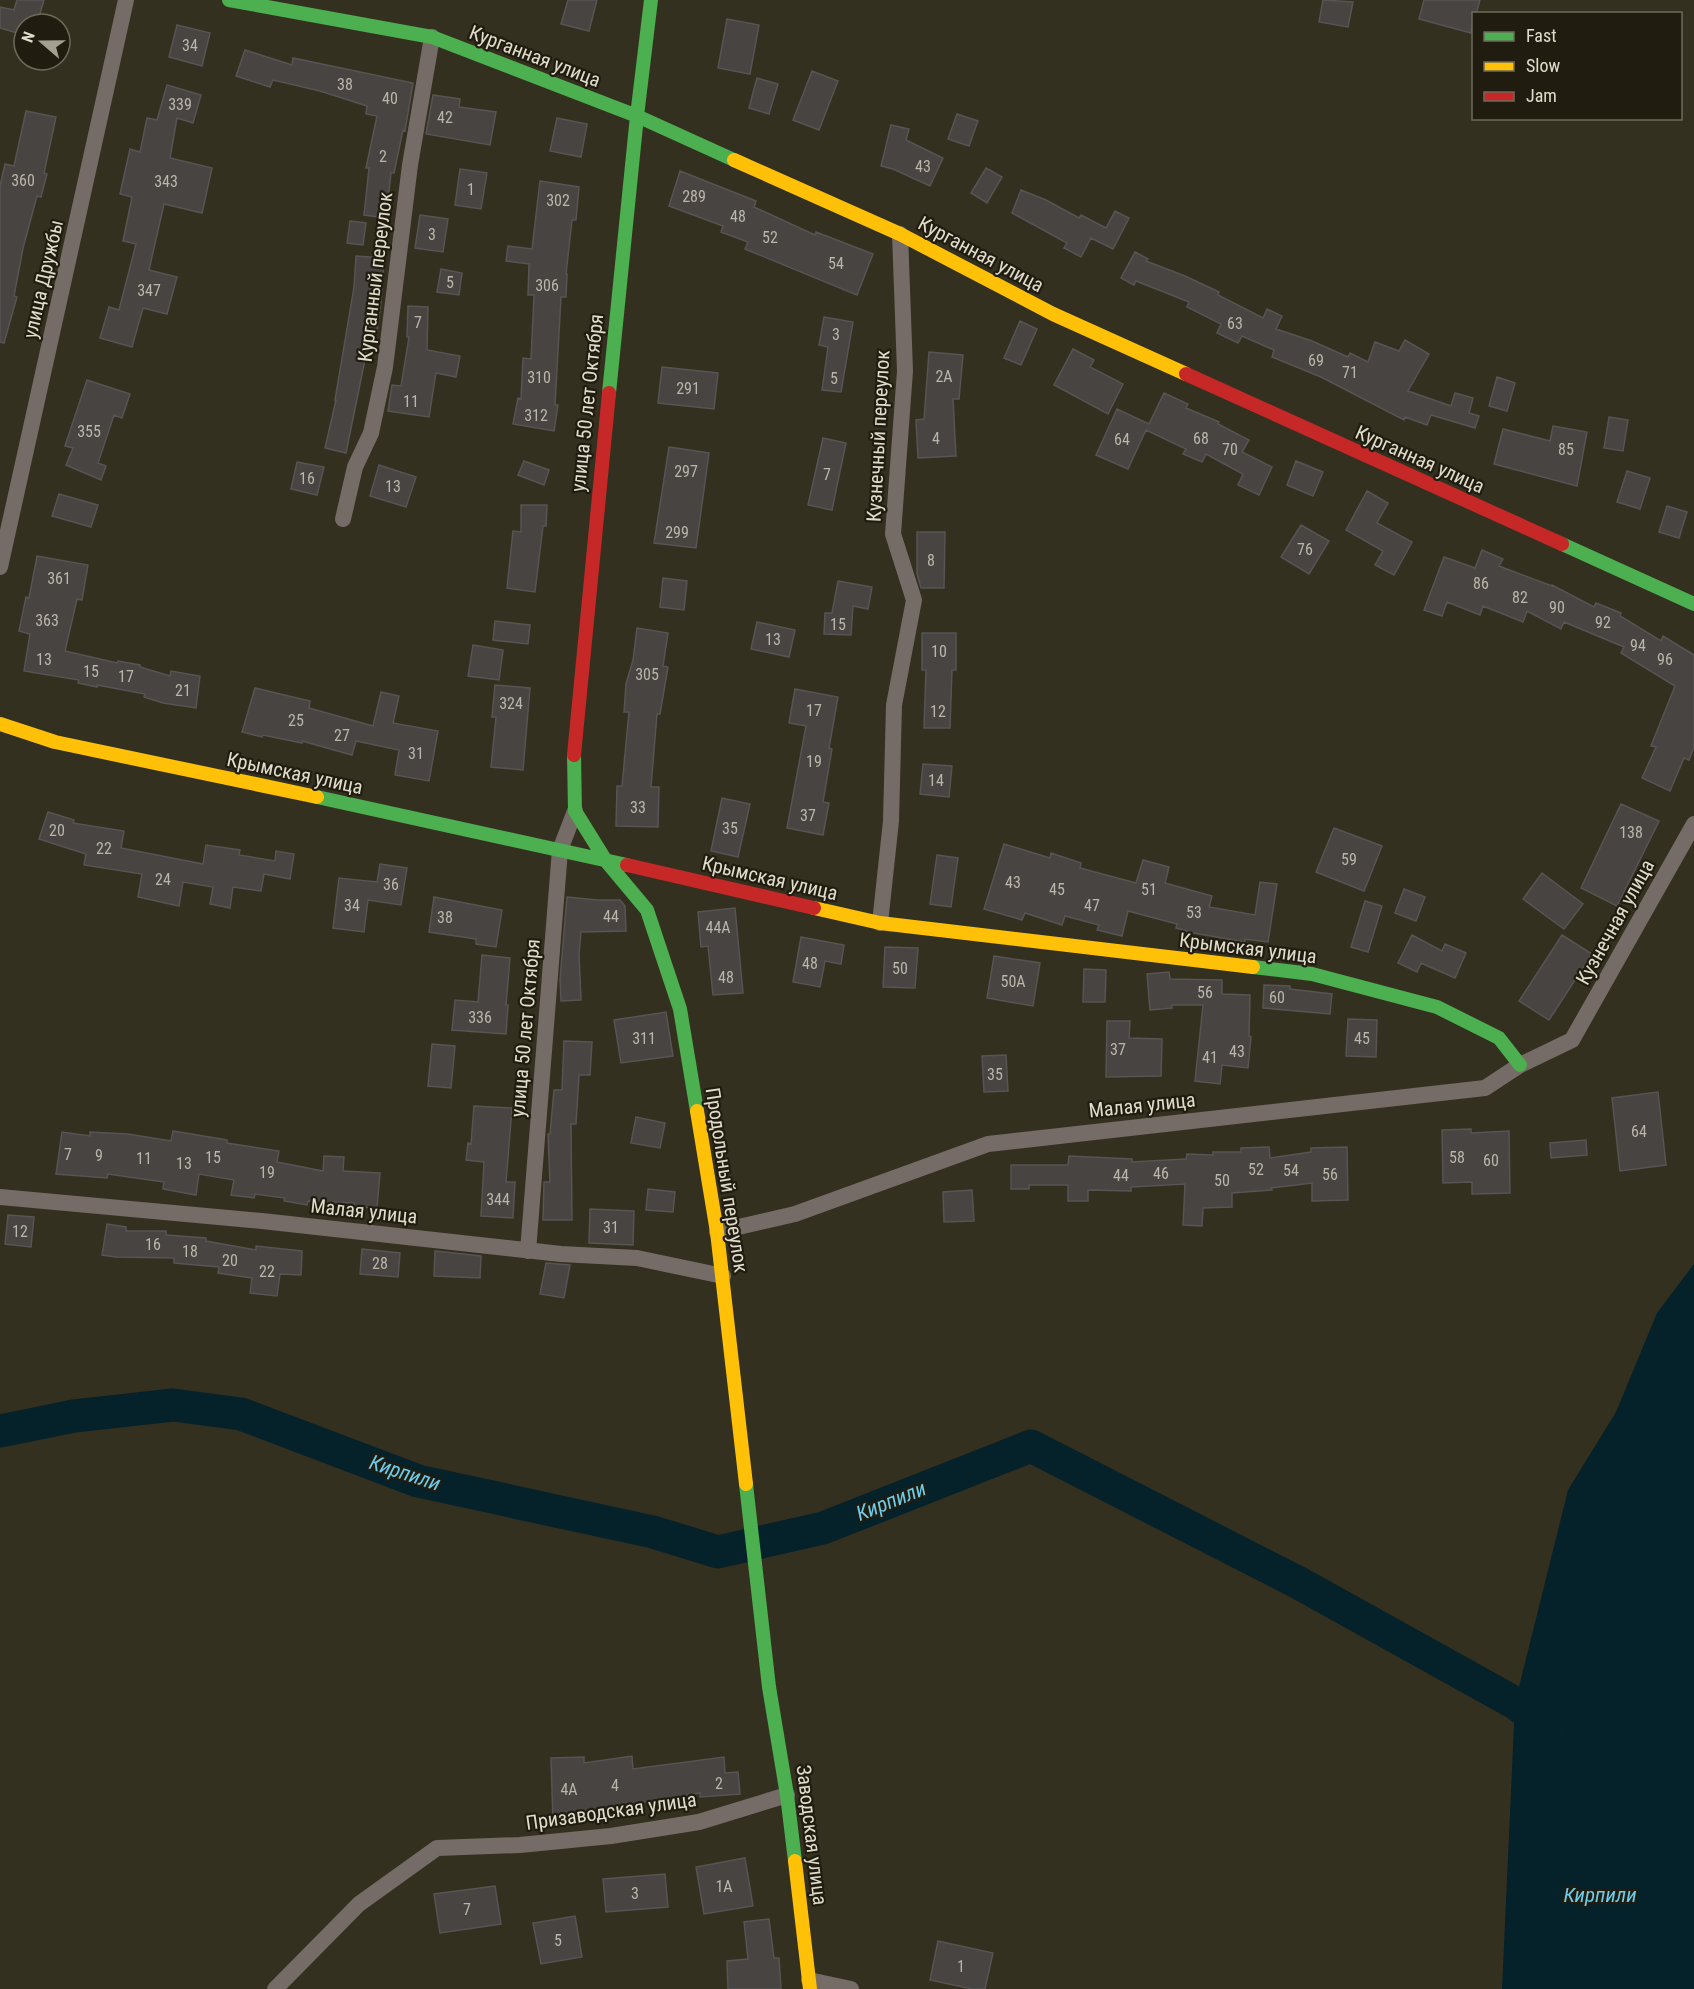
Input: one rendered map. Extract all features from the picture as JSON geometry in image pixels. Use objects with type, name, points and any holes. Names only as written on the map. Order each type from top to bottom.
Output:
[{"type":"street","name":"улица Дружбы","points":[[0,567],[126,0]]},
{"type":"street","name":"Курганная улица","points":[[230,0],[432,37],[637,116],[900,234],[1053,314],[1694,604]]},
{"type":"street","name":"улица 50 лет Октября","points":[[528,1251],[560,850],[575,811],[574,745],[637,116],[651,0]]},
{"type":"street","name":"Курганный переулок","points":[[343,519],[355,467],[371,433],[385,367],[410,165],[432,37]]},
{"type":"street","name":"Кузнечный переулок","points":[[880,923],[891,821],[894,705],[914,600],[893,534],[905,371],[900,234]]},
{"type":"street","name":"Крымская улица","points":[[0,724],[55,742],[560,850],[880,923],[1312,975],[1437,1007],[1499,1038],[1520,1065]]},
{"type":"street","points":[[575,811],[606,861]]},
{"type":"street","name":"Кузнечная улица","points":[[1572,1040],[1694,824]]},
{"type":"street","name":"Продольный переулок","points":[[606,861],[647,910],[680,1010],[723,1276],[769,1687]]},
{"type":"street","name":"Малая улица","points":[[717,1232],[795,1214],[988,1144],[1485,1088],[1520,1065],[1572,1040]]},
{"type":"street","name":"Малая улица","points":[[0,1197],[262,1221],[528,1251],[637,1258],[723,1276]]},
{"type":"street","name":"Заводская улица","points":[[769,1687],[788,1795],[810,1984]]},
{"type":"street","name":"Призаводская улица","points":[[275,1989],[359,1905],[437,1848],[520,1845],[611,1836],[699,1822],[788,1795]]},
{"type":"street","points":[[810,1984],[851,1989]]},
{"type":"water","name":"Кирпили","points":[[1694,1264],[1694,1989],[1502,1989],[1515,1703],[1568,1490],[1616,1412],[1657,1313]]},
{"type":"building","points":[[17,0],[44,0],[40,12],[12,12],[12,32],[0,28],[0,7],[14,10]]},
{"type":"building","points":[[568,0],[597,0],[589,31],[561,24]]},
{"type":"building","points":[[1323,0],[1353,2],[1348,27],[1319,22]]},
{"type":"building","points":[[1424,0],[1480,0],[1477,12],[1472,12],[1471,33],[1419,19]]},
{"type":"building","points":[[727,19],[759,25],[750,74],[718,68]]},
{"type":"building","points":[[177,25],[210,33],[202,66],[169,57]]},
{"type":"building","points":[[245,50],[292,65],[293,58],[413,83],[405,131],[403,130],[394,173],[391,173],[386,218],[364,215],[369,168],[366,168],[377,116],[366,114],[367,106],[320,91],[273,80],[270,87],[236,76]]},
{"type":"building","points":[[812,71],[838,81],[819,130],[793,120]]},
{"type":"building","points":[[757,78],[778,84],[769,114],[749,108]]},
{"type":"building","points":[[167,85],[201,95],[193,123],[177,118],[170,158],[212,168],[202,213],[164,204],[149,270],[177,277],[167,314],[143,308],[132,347],[100,338],[109,307],[119,310],[136,244],[123,241],[132,197],[120,194],[130,149],[140,152],[147,118],[157,120]]},
{"type":"building","points":[[433,95],[460,99],[459,107],[496,112],[490,145],[426,134]]},
{"type":"building","points":[[26,111],[56,117],[44,173],[47,174],[41,197],[37,196],[23,248],[14,296],[17,297],[4,343],[0,342],[0,186],[5,164],[14,166]]},
{"type":"building","points":[[957,114],[978,121],[969,146],[948,139]]},
{"type":"building","points":[[557,118],[587,124],[581,157],[550,151]]},
{"type":"building","points":[[891,125],[909,129],[906,140],[943,158],[930,186],[881,166]]},
{"type":"building","points":[[986,168],[1002,177],[987,203],[971,193]]},
{"type":"building","points":[[460,169],[487,173],[481,209],[455,205]]},
{"type":"building","points":[[680,171],[756,201],[754,207],[815,235],[816,232],[873,254],[857,295],[745,249],[748,242],[721,232],[723,226],[669,206]]},
{"type":"building","points":[[540,181],[579,187],[576,220],[572,220],[566,297],[561,297],[555,405],[558,405],[554,431],[513,424],[518,398],[521,399],[523,358],[531,359],[534,295],[528,295],[529,264],[506,261],[508,246],[532,249]]},
{"type":"building","points":[[1021,190],[1046,200],[1079,218],[1081,215],[1106,228],[1115,211],[1129,218],[1113,249],[1091,238],[1081,257],[1064,248],[1067,243],[1012,213]]},
{"type":"building","points":[[420,215],[448,219],[443,252],[415,248]]},
{"type":"building","points":[[350,221],[366,223],[363,245],[347,243]]},
{"type":"building","points":[[1135,252],[1148,259],[1146,261],[1219,292],[1218,295],[1263,318],[1267,309],[1282,316],[1276,329],[1312,341],[1348,357],[1350,353],[1368,362],[1375,342],[1399,351],[1405,340],[1429,354],[1408,391],[1451,406],[1455,393],[1473,398],[1469,413],[1479,416],[1475,428],[1431,415],[1427,425],[1405,417],[1404,420],[1321,377],[1272,357],[1274,350],[1242,336],[1238,343],[1217,333],[1221,324],[1187,307],[1189,302],[1136,281],[1134,285],[1121,278]]},
{"type":"building","points":[[356,256],[384,258],[377,331],[371,330],[346,453],[325,448],[336,400],[354,287]]},
{"type":"building","points":[[441,269],[462,273],[459,295],[437,292]]},
{"type":"building","points":[[408,306],[428,307],[427,350],[460,356],[456,377],[436,373],[429,417],[388,411],[392,385],[401,386],[409,337],[407,337]]},
{"type":"building","points":[[824,317],[853,322],[841,392],[822,390],[828,347],[819,345]]},
{"type":"building","points":[[1020,321],[1037,329],[1021,365],[1004,358]]},
{"type":"building","points":[[1073,349],[1094,360],[1090,367],[1123,384],[1108,414],[1054,385]]},
{"type":"building","points":[[929,352],[963,355],[959,399],[953,399],[956,456],[918,458],[916,420],[924,419]]},
{"type":"building","points":[[662,367],[718,373],[714,409],[658,403]]},
{"type":"building","points":[[1497,377],[1515,383],[1507,411],[1489,406]]},
{"type":"building","points":[[87,380],[130,394],[122,418],[114,415],[98,463],[106,466],[101,480],[66,465],[73,448],[65,446]]},
{"type":"building","points":[[1164,393],[1188,404],[1186,408],[1219,422],[1218,424],[1249,440],[1242,452],[1272,467],[1259,495],[1238,485],[1243,474],[1206,454],[1202,462],[1183,454],[1186,449],[1146,430],[1128,469],[1096,455],[1117,409],[1149,424]]},
{"type":"building","points":[[1609,417],[1628,420],[1623,451],[1604,448]]},
{"type":"building","points":[[1553,426],[1587,432],[1577,486],[1494,464],[1503,429],[1550,441]]},
{"type":"building","points":[[823,438],[846,443],[832,510],[808,505]]},
{"type":"building","points":[[669,447],[709,453],[696,548],[654,543]]},
{"type":"building","points":[[524,461],[549,470],[544,485],[518,475]]},
{"type":"building","points":[[1296,461],[1323,472],[1313,496],[1287,485]]},
{"type":"building","points":[[297,462],[324,467],[317,495],[291,489]]},
{"type":"building","points":[[379,465],[416,477],[406,507],[370,496]]},
{"type":"building","points":[[1627,471],[1650,478],[1640,509],[1617,502]]},
{"type":"building","points":[[1367,491],[1388,503],[1377,523],[1412,542],[1394,575],[1375,565],[1383,551],[1346,530]]},
{"type":"building","points":[[59,494],[98,505],[91,527],[52,516]]},
{"type":"building","points":[[521,505],[547,505],[546,526],[543,526],[535,592],[507,588],[513,531],[521,532]]},
{"type":"building","points":[[1667,506],[1687,512],[1679,538],[1659,532]]},
{"type":"building","points":[[1301,525],[1329,541],[1309,574],[1281,557]]},
{"type":"building","points":[[917,532],[945,532],[944,588],[921,588],[917,574]]},
{"type":"building","points":[[1482,550],[1503,559],[1499,566],[1552,585],[1594,607],[1596,603],[1621,613],[1620,616],[1661,641],[1663,636],[1694,655],[1694,747],[1689,760],[1684,758],[1670,791],[1642,778],[1656,747],[1651,746],[1675,686],[1621,653],[1624,647],[1564,622],[1561,629],[1527,611],[1523,622],[1483,606],[1480,615],[1447,602],[1442,616],[1424,610],[1444,557],[1475,568]]},
{"type":"building","points":[[37,556],[88,565],[82,600],[77,599],[65,651],[117,663],[118,661],[140,665],[140,667],[170,676],[171,671],[200,676],[196,708],[163,703],[144,697],[145,694],[97,685],[97,687],[78,683],[79,680],[24,671],[30,634],[19,631],[26,597],[29,598]]},
{"type":"building","points":[[663,578],[687,581],[684,610],[660,607]]},
{"type":"building","points":[[838,581],[872,587],[868,609],[853,606],[851,635],[824,634],[825,613],[832,613]]},
{"type":"building","points":[[495,621],[530,625],[528,644],[493,640]]},
{"type":"building","points":[[757,622],[795,630],[789,657],[751,649]]},
{"type":"building","points":[[637,628],[668,633],[663,666],[668,667],[660,714],[657,714],[651,787],[659,787],[658,827],[616,826],[617,786],[622,786],[629,712],[624,712],[626,684],[633,660]]},
{"type":"building","points":[[922,633],[956,633],[956,670],[952,670],[950,728],[924,728],[926,670],[922,670]]},
{"type":"building","points":[[473,645],[503,650],[499,680],[468,676]]},
{"type":"building","points":[[495,685],[530,688],[523,770],[491,767],[496,717],[492,717]]},
{"type":"building","points":[[255,688],[310,701],[309,708],[373,726],[381,692],[399,696],[393,723],[438,731],[429,781],[395,775],[399,750],[356,741],[352,755],[302,741],[302,743],[242,732]]},
{"type":"building","points":[[795,689],[838,697],[823,802],[829,803],[823,835],[787,828],[806,726],[789,723]]},
{"type":"building","points":[[923,764],[952,766],[949,797],[920,794]]},
{"type":"building","points":[[722,798],[750,804],[738,857],[711,851]]},
{"type":"building","points":[[1621,804],[1659,821],[1617,906],[1581,888]]},
{"type":"building","points":[[48,812],[74,820],[73,823],[124,831],[121,848],[203,864],[206,845],[240,850],[239,855],[275,861],[276,851],[294,854],[290,879],[264,874],[261,891],[233,887],[230,908],[210,904],[213,887],[183,882],[179,906],[138,897],[142,874],[84,865],[86,854],[39,839]]},
{"type":"building","points":[[1334,828],[1382,846],[1364,891],[1316,872]]},
{"type":"building","points":[[1004,844],[1050,858],[1051,853],[1081,863],[1080,868],[1136,883],[1143,860],[1169,867],[1165,883],[1212,896],[1209,907],[1255,915],[1260,882],[1277,884],[1268,942],[1245,939],[1245,942],[1194,933],[1176,928],[1177,924],[1128,911],[1122,936],[1097,930],[1099,925],[1065,916],[1062,925],[1025,913],[1022,920],[984,909]]},
{"type":"building","points":[[937,855],[958,858],[951,907],[930,904]]},
{"type":"building","points":[[380,864],[407,868],[401,905],[368,900],[364,932],[333,928],[339,878],[377,882]]},
{"type":"building","points":[[1542,873],[1583,904],[1564,929],[1523,899]]},
{"type":"building","points":[[1404,889],[1425,897],[1416,921],[1395,913]]},
{"type":"building","points":[[434,897],[502,910],[496,947],[476,944],[476,939],[429,932]]},
{"type":"building","points":[[567,897],[620,900],[625,906],[626,931],[581,932],[579,954],[581,1000],[561,1001],[560,979]]},
{"type":"building","points":[[1365,901],[1382,906],[1368,952],[1351,947]]},
{"type":"building","points":[[735,908],[743,993],[713,995],[708,946],[701,947],[698,912]]},
{"type":"building","points":[[1412,935],[1442,951],[1445,944],[1466,953],[1455,978],[1421,963],[1417,972],[1398,963]]},
{"type":"building","points":[[1562,935],[1592,954],[1549,1020],[1519,1001]]},
{"type":"building","points":[[801,937],[844,945],[841,964],[825,961],[820,987],[793,982]]},
{"type":"building","points":[[885,947],[918,948],[915,988],[883,987]]},
{"type":"building","points":[[482,955],[510,958],[506,1034],[452,1030],[455,1000],[478,1002]]},
{"type":"building","points":[[994,956],[1040,963],[1033,1006],[987,998]]},
{"type":"building","points":[[1084,969],[1106,970],[1105,1002],[1083,1002]]},
{"type":"building","points":[[1169,972],[1170,979],[1222,980],[1222,994],[1250,995],[1249,1036],[1251,1037],[1248,1068],[1222,1065],[1220,1084],[1195,1081],[1203,1005],[1172,1005],[1172,1008],[1150,1010],[1147,974]]},
{"type":"building","points":[[1264,985],[1290,986],[1290,989],[1332,994],[1330,1014],[1263,1008]]},
{"type":"building","points":[[666,1012],[673,1056],[621,1063],[614,1020]]},
{"type":"building","points":[[1348,1019],[1377,1020],[1376,1057],[1346,1056]]},
{"type":"building","points":[[1107,1021],[1130,1021],[1129,1038],[1162,1039],[1161,1076],[1106,1077]]},
{"type":"building","points":[[564,1041],[592,1042],[590,1075],[579,1075],[576,1124],[571,1124],[572,1220],[543,1220],[544,1182],[550,1182],[548,1134],[550,1134],[554,1090],[562,1090]]},
{"type":"building","points":[[432,1044],[455,1046],[451,1088],[428,1086]]},
{"type":"building","points":[[1006,1055],[1008,1091],[984,1092],[982,1056]]},
{"type":"building","points":[[1658,1092],[1666,1165],[1620,1171],[1612,1098]]},
{"type":"building","points":[[474,1106],[512,1108],[506,1182],[515,1182],[513,1218],[481,1216],[484,1162],[466,1160],[468,1143],[471,1144]]},
{"type":"building","points":[[636,1117],[665,1123],[660,1148],[631,1143]]},
{"type":"building","points":[[1471,1129],[1471,1133],[1509,1131],[1510,1193],[1472,1194],[1472,1182],[1443,1183],[1442,1130]]},
{"type":"building","points":[[173,1131],[279,1151],[277,1162],[323,1171],[324,1156],[344,1157],[343,1171],[380,1173],[377,1208],[354,1207],[354,1203],[308,1201],[307,1205],[284,1201],[285,1198],[255,1194],[254,1198],[231,1195],[234,1180],[199,1174],[196,1195],[163,1189],[164,1182],[108,1174],[107,1178],[56,1174],[62,1132],[90,1136],[90,1132],[128,1134],[171,1141]]},
{"type":"building","points":[[1586,1140],[1587,1155],[1551,1158],[1550,1143]]},
{"type":"building","points":[[1269,1147],[1270,1158],[1311,1152],[1311,1148],[1347,1147],[1348,1200],[1312,1201],[1312,1183],[1271,1188],[1272,1190],[1232,1193],[1232,1207],[1203,1208],[1202,1226],[1183,1225],[1185,1184],[1131,1187],[1131,1191],[1088,1190],[1088,1201],[1068,1201],[1068,1185],[1029,1185],[1029,1189],[1011,1189],[1011,1165],[1068,1165],[1069,1156],[1132,1159],[1132,1162],[1186,1159],[1187,1154],[1213,1155],[1213,1152],[1241,1152],[1241,1148]]},
{"type":"building","points":[[648,1189],[675,1192],[673,1212],[646,1210]]},
{"type":"building","points":[[972,1190],[974,1221],[944,1222],[943,1192]]},
{"type":"building","points":[[590,1209],[634,1211],[633,1245],[589,1243]]},
{"type":"building","points":[[8,1215],[34,1217],[31,1247],[5,1244]]},
{"type":"building","points":[[107,1224],[126,1227],[126,1231],[166,1231],[166,1235],[206,1238],[206,1241],[256,1250],[256,1246],[302,1251],[301,1275],[280,1274],[277,1296],[250,1293],[252,1278],[218,1273],[219,1267],[174,1263],[174,1258],[102,1255]]},
{"type":"building","points":[[362,1249],[400,1253],[398,1277],[360,1274]]},
{"type":"building","points":[[435,1251],[481,1256],[480,1278],[434,1276]]},
{"type":"building","points":[[546,1263],[570,1265],[564,1298],[540,1294]]},
{"type":"building","points":[[632,1756],[633,1769],[724,1757],[725,1773],[738,1772],[740,1794],[700,1797],[700,1793],[638,1803],[639,1807],[586,1815],[586,1820],[553,1822],[551,1758],[584,1757],[584,1763]]},
{"type":"building","points":[[745,1858],[753,1906],[704,1914],[696,1867]]},
{"type":"building","points":[[665,1874],[668,1907],[606,1912],[603,1879]]},
{"type":"building","points":[[495,1886],[501,1924],[440,1933],[434,1894]]},
{"type":"building","points":[[575,1916],[582,1957],[541,1964],[533,1923]]},
{"type":"building","points":[[769,1919],[774,1958],[779,1958],[781,1989],[728,1989],[727,1961],[748,1959],[744,1922]]},
{"type":"building","points":[[938,1941],[993,1953],[985,1989],[972,1989],[930,1980]]},
{"type":"waterway","name":"Кирпили","points":[[0,1431],[74,1416],[173,1405],[241,1414],[418,1481],[653,1532],[718,1552],[823,1528],[1031,1446],[1299,1583],[1515,1703],[1551,1730]]},
{"type":"traffic: fast","points":[[229,0],[432,37],[637,116],[734,160]]},
{"type":"traffic: fast","points":[[609,393],[651,0]]},
{"type":"traffic: fast","points":[[1562,544],[1694,604]]},
{"type":"traffic: fast","points":[[574,755],[575,811],[606,861],[647,910],[680,1009],[697,1111]]},
{"type":"traffic: fast","points":[[317,797],[627,865]]},
{"type":"traffic: fast","points":[[1253,967],[1312,974],[1437,1007],[1499,1038],[1520,1065]]},
{"type":"traffic: fast","points":[[746,1484],[769,1687],[787,1795],[795,1861]]},
{"type":"traffic: slow","points":[[734,160],[900,234],[1053,314],[1186,374]]},
{"type":"traffic: slow","points":[[0,724],[55,742],[317,797]]},
{"type":"traffic: slow","points":[[814,908],[880,923],[1253,967]]},
{"type":"traffic: slow","points":[[697,1111],[717,1232],[746,1484]]},
{"type":"traffic: slow","points":[[795,1861],[810,1989]]},
{"type":"traffic: jam","points":[[1186,374],[1562,544]]},
{"type":"traffic: jam","points":[[574,755],[609,393]]},
{"type":"traffic: jam","points":[[627,865],[814,908]]}]
